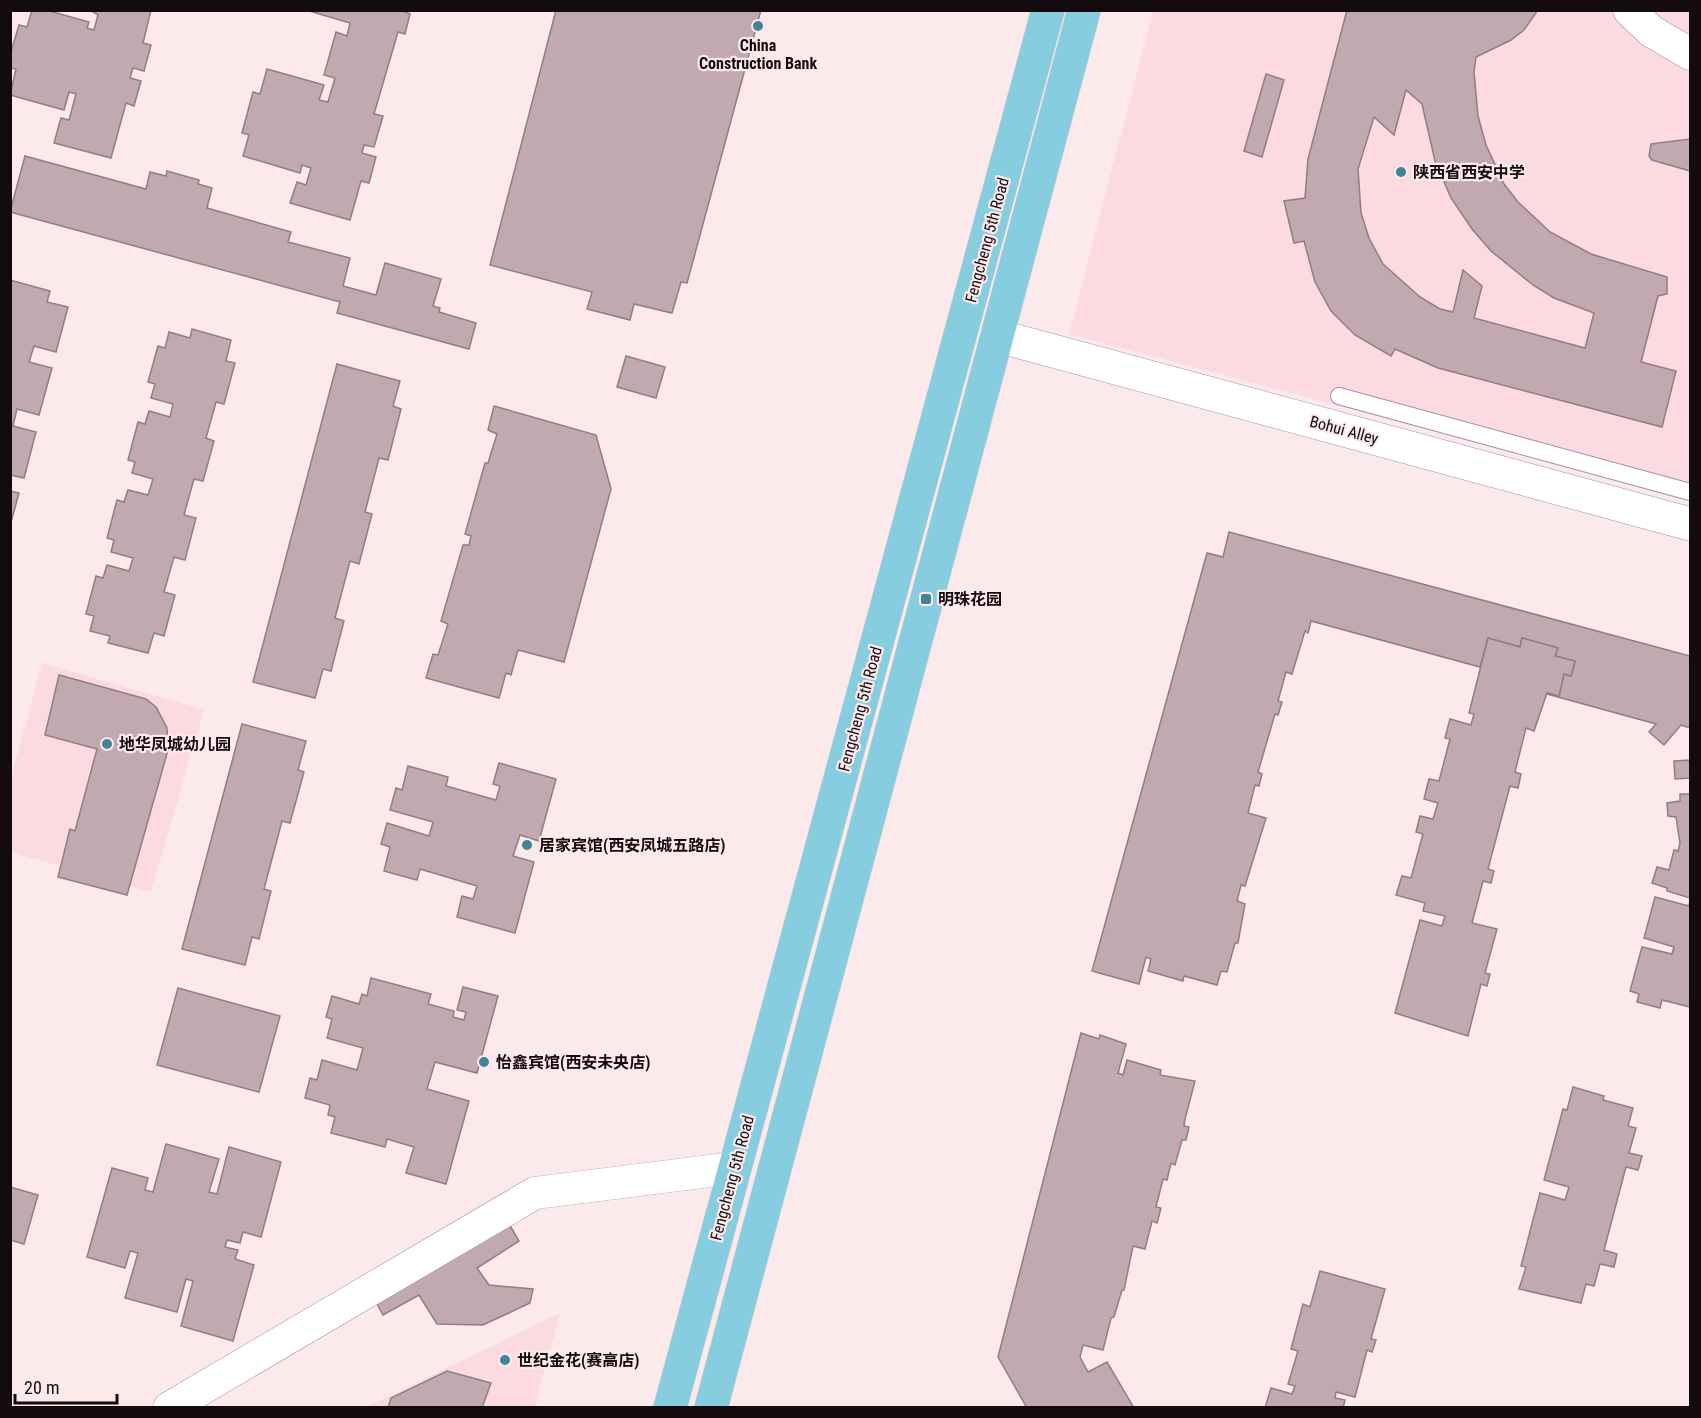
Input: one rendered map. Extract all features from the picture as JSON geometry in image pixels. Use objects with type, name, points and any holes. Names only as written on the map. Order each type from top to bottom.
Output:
[{"type":"main road","name":"Fengcheng 5th Road","points":[[670,1407],[962,337],[1048,10]]},
{"type":"main road","points":[[711,1407],[1084,10]]},
{"type":"street","points":[[1629,10],[1651,31],[1690,54]]},
{"type":"street","name":"Bohui Alley","points":[[998,336],[1690,524]]},
{"type":"street","points":[[169,1407],[535,1193],[734,1168]]},
{"type":"lane","points":[[1339,396],[1690,492]]},
{"type":"shaded area","name":"陕西省西安中学","points":[[1153,11],[1690,11],[1690,499],[1069,334]]},
{"type":"shaded area","name":"地华凤城幼儿园","points":[[42,663],[204,710],[151,892],[11,852],[11,778]]},
{"type":"shaded area","name":"世纪金花(赛高店)","points":[[560,1313],[535,1407],[366,1407]]},
{"type":"building","points":[[32,10],[46,10],[89,22],[87,28],[94,30],[98,15],[90,10],[151,10],[143,43],[151,45],[144,71],[133,68],[130,78],[141,81],[134,106],[126,103],[111,158],[54,143],[61,118],[69,120],[76,94],[69,92],[64,110],[10,95],[16,69],[10,68],[10,55],[19,25],[27,27]]},
{"type":"building","points":[[306,10],[401,10],[410,14],[405,34],[398,32],[374,114],[383,116],[374,147],[364,145],[362,153],[376,157],[369,183],[361,181],[350,220],[290,203],[297,182],[306,185],[311,168],[302,165],[300,173],[243,156],[249,135],[242,133],[253,92],[260,94],[267,69],[324,85],[319,100],[328,102],[335,78],[324,75],[336,32],[347,36],[350,23]]},
{"type":"building","points":[[556,10],[761,10],[687,283],[681,282],[672,313],[634,304],[630,320],[587,309],[592,292],[490,265]]},
{"type":"building","points":[[1347,10],[1538,10],[1524,30],[1511,40],[1476,57],[1474,72],[1478,116],[1486,145],[1504,184],[1518,202],[1550,232],[1591,254],[1667,277],[1667,294],[1658,296],[1641,362],[1676,371],[1662,427],[1438,368],[1395,349],[1391,356],[1355,335],[1331,311],[1315,282],[1304,241],[1294,243],[1284,201],[1305,198],[1308,159]],"holes":[[[1406,90],[1422,104],[1435,161],[1451,198],[1472,229],[1491,251],[1533,285],[1554,298],[1594,313],[1585,348],[1474,318],[1482,286],[1463,270],[1453,312],[1440,309],[1420,297],[1383,264],[1369,238],[1361,213],[1358,169],[1374,117],[1394,135]]]},
{"type":"building","points":[[1266,74],[1284,80],[1262,157],[1244,151]]},
{"type":"building","points":[[1690,139],[1690,171],[1652,160],[1649,156],[1651,144]]},
{"type":"building","points":[[25,156],[146,189],[150,172],[166,176],[167,171],[199,180],[198,184],[212,188],[207,208],[291,232],[288,242],[350,258],[343,286],[376,295],[385,263],[441,279],[433,306],[440,308],[439,312],[476,323],[469,349],[337,313],[340,302],[10,212]]},
{"type":"building","points":[[10,280],[50,291],[47,302],[68,307],[56,352],[34,346],[29,362],[52,368],[39,415],[17,409],[13,426],[36,432],[24,478],[10,475]]},
{"type":"building","points":[[192,329],[231,340],[226,361],[235,363],[224,404],[216,402],[206,438],[214,441],[203,481],[194,479],[184,515],[196,518],[185,560],[174,557],[164,592],[175,595],[164,636],[154,633],[148,653],[108,643],[110,636],[90,631],[94,616],[86,614],[96,576],[103,578],[107,565],[129,571],[133,558],[111,552],[114,540],[107,538],[117,500],[124,502],[128,490],[148,495],[153,479],[132,473],[135,462],[128,460],[138,422],[145,424],[149,411],[170,417],[173,404],[151,398],[155,384],[148,382],[158,346],[165,348],[169,332],[190,338]]},
{"type":"building","points":[[626,356],[665,367],[656,398],[617,387]]},
{"type":"building","points":[[337,364],[400,381],[393,406],[401,409],[388,460],[379,458],[365,512],[372,514],[359,564],[350,561],[335,618],[344,621],[331,671],[323,669],[315,698],[253,682]]},
{"type":"building","points":[[494,406],[596,435],[611,489],[564,662],[518,650],[511,675],[506,673],[499,698],[426,678],[433,654],[438,655],[448,624],[441,621],[463,545],[469,545],[471,536],[465,534],[485,463],[488,463],[497,434],[488,430]]},
{"type":"building","points":[[10,491],[19,493],[10,526]]},
{"type":"building","points":[[1229,532],[1690,656],[1690,728],[1681,725],[1664,745],[1649,732],[1656,724],[1547,694],[1559,696],[1564,674],[1571,676],[1575,661],[1555,656],[1558,648],[1522,638],[1520,647],[1488,638],[1480,667],[1311,621],[1308,633],[1305,631],[1292,674],[1286,672],[1278,701],[1282,702],[1278,715],[1275,714],[1258,772],[1262,774],[1259,786],[1255,785],[1248,813],[1266,818],[1245,886],[1241,885],[1237,901],[1245,904],[1238,943],[1235,943],[1227,972],[1221,971],[1217,985],[1184,976],[1183,981],[1148,971],[1151,959],[1146,957],[1139,984],[1092,971],[1207,553],[1223,557]]},
{"type":"building","points":[[1488,638],[1520,647],[1522,638],[1558,648],[1555,656],[1575,661],[1571,676],[1564,674],[1559,696],[1547,693],[1534,731],[1526,728],[1515,772],[1521,774],[1518,788],[1510,786],[1488,869],[1494,871],[1491,883],[1483,881],[1472,923],[1497,929],[1485,973],[1490,974],[1487,986],[1481,984],[1468,1036],[1395,1013],[1420,920],[1442,926],[1445,916],[1423,911],[1425,903],[1396,895],[1402,876],[1411,878],[1423,834],[1416,832],[1420,816],[1433,819],[1438,803],[1424,799],[1429,779],[1439,781],[1450,739],[1445,738],[1450,719],[1471,725],[1474,714],[1469,713]]},
{"type":"building","points":[[59,675],[146,699],[156,707],[167,728],[168,750],[127,895],[58,877],[70,829],[75,831],[97,749],[45,735]]},
{"type":"building","points":[[242,724],[306,741],[298,770],[304,772],[290,823],[282,821],[264,889],[271,891],[259,939],[252,937],[245,965],[182,949]]},
{"type":"building","points":[[1690,760],[1690,778],[1675,779],[1674,761]]},
{"type":"building","points":[[499,763],[556,779],[539,841],[520,835],[513,856],[534,862],[515,933],[457,917],[462,896],[473,899],[477,886],[420,869],[417,880],[384,871],[390,847],[381,844],[387,823],[429,836],[433,822],[390,810],[396,788],[402,790],[408,766],[448,777],[446,786],[496,800],[500,786],[493,784]]},
{"type":"building","points":[[1680,794],[1690,794],[1690,898],[1667,891],[1667,888],[1652,883],[1657,867],[1669,870],[1674,850],[1678,851],[1680,843],[1676,817],[1668,816],[1667,803],[1680,801]]},
{"type":"building","points":[[1655,897],[1689,906],[1690,900],[1690,1007],[1662,1000],[1660,1008],[1637,1002],[1639,994],[1630,991],[1642,947],[1672,954],[1674,947],[1644,938]]},
{"type":"building","points":[[371,978],[431,994],[428,1004],[454,1011],[453,1017],[464,1020],[466,1012],[457,1010],[463,987],[498,996],[477,1073],[435,1062],[427,1089],[469,1101],[446,1184],[406,1173],[414,1147],[387,1139],[385,1147],[331,1133],[335,1117],[328,1115],[330,1105],[305,1098],[310,1078],[317,1080],[322,1060],[357,1070],[363,1048],[327,1038],[332,1019],[326,1017],[332,996],[359,1004],[362,994],[367,996]]},
{"type":"building","points":[[178,988],[280,1016],[259,1092],[157,1065]]},
{"type":"building","points":[[1081,1033],[1099,1039],[1100,1035],[1126,1044],[1118,1073],[1123,1075],[1127,1060],[1161,1070],[1160,1075],[1195,1081],[1184,1126],[1189,1127],[1186,1140],[1182,1140],[1175,1165],[1171,1163],[1167,1180],[1163,1179],[1156,1207],[1161,1208],[1157,1223],[1152,1221],[1145,1249],[1133,1246],[1124,1290],[1122,1290],[1114,1317],[1111,1318],[1103,1350],[1083,1345],[1080,1357],[1088,1372],[1107,1362],[1134,1408],[1027,1408],[998,1357]]},
{"type":"building","points":[[1573,1087],[1604,1096],[1603,1100],[1633,1108],[1628,1126],[1636,1128],[1629,1153],[1642,1156],[1638,1170],[1626,1167],[1604,1250],[1617,1254],[1614,1267],[1600,1264],[1594,1286],[1586,1284],[1581,1303],[1519,1289],[1526,1267],[1521,1266],[1540,1193],[1565,1200],[1569,1187],[1544,1180],[1563,1109],[1567,1110]]},
{"type":"building","points":[[166,1144],[219,1159],[209,1192],[217,1194],[229,1147],[281,1162],[261,1237],[243,1232],[240,1243],[227,1240],[225,1247],[238,1250],[235,1259],[254,1265],[233,1341],[181,1326],[193,1281],[186,1279],[177,1312],[125,1298],[138,1253],[130,1251],[125,1268],[87,1257],[112,1168],[148,1178],[145,1190],[153,1192]]},
{"type":"building","points":[[10,1187],[38,1195],[24,1244],[10,1240]]},
{"type":"building","points":[[509,1224],[519,1241],[477,1268],[489,1285],[533,1289],[530,1303],[483,1325],[437,1324],[419,1295],[383,1315],[377,1304]]},
{"type":"building","points":[[1320,1271],[1385,1289],[1371,1339],[1376,1340],[1372,1352],[1367,1350],[1355,1397],[1336,1392],[1335,1398],[1345,1400],[1343,1408],[1265,1408],[1271,1388],[1292,1394],[1295,1386],[1288,1384],[1298,1351],[1291,1349],[1303,1304],[1310,1307]]},
{"type":"building","points":[[447,1371],[491,1383],[482,1408],[388,1408],[391,1398]]},
{"type":"place","name":"China Construction Bank","points":[[758,26]]},
{"type":"place","name":"陕西省西安中学","points":[[1401,172]]},
{"type":"place","name":"明珠花园","points":[[926,599]]},
{"type":"place","name":"地华凤城幼儿园","points":[[107,744]]},
{"type":"place","name":"居家宾馆(西安凤城五路店)","points":[[527,845]]},
{"type":"place","name":"怡鑫宾馆(西安未央店)","points":[[484,1062]]},
{"type":"place","name":"世纪金花(赛高店)","points":[[505,1360]]}]
